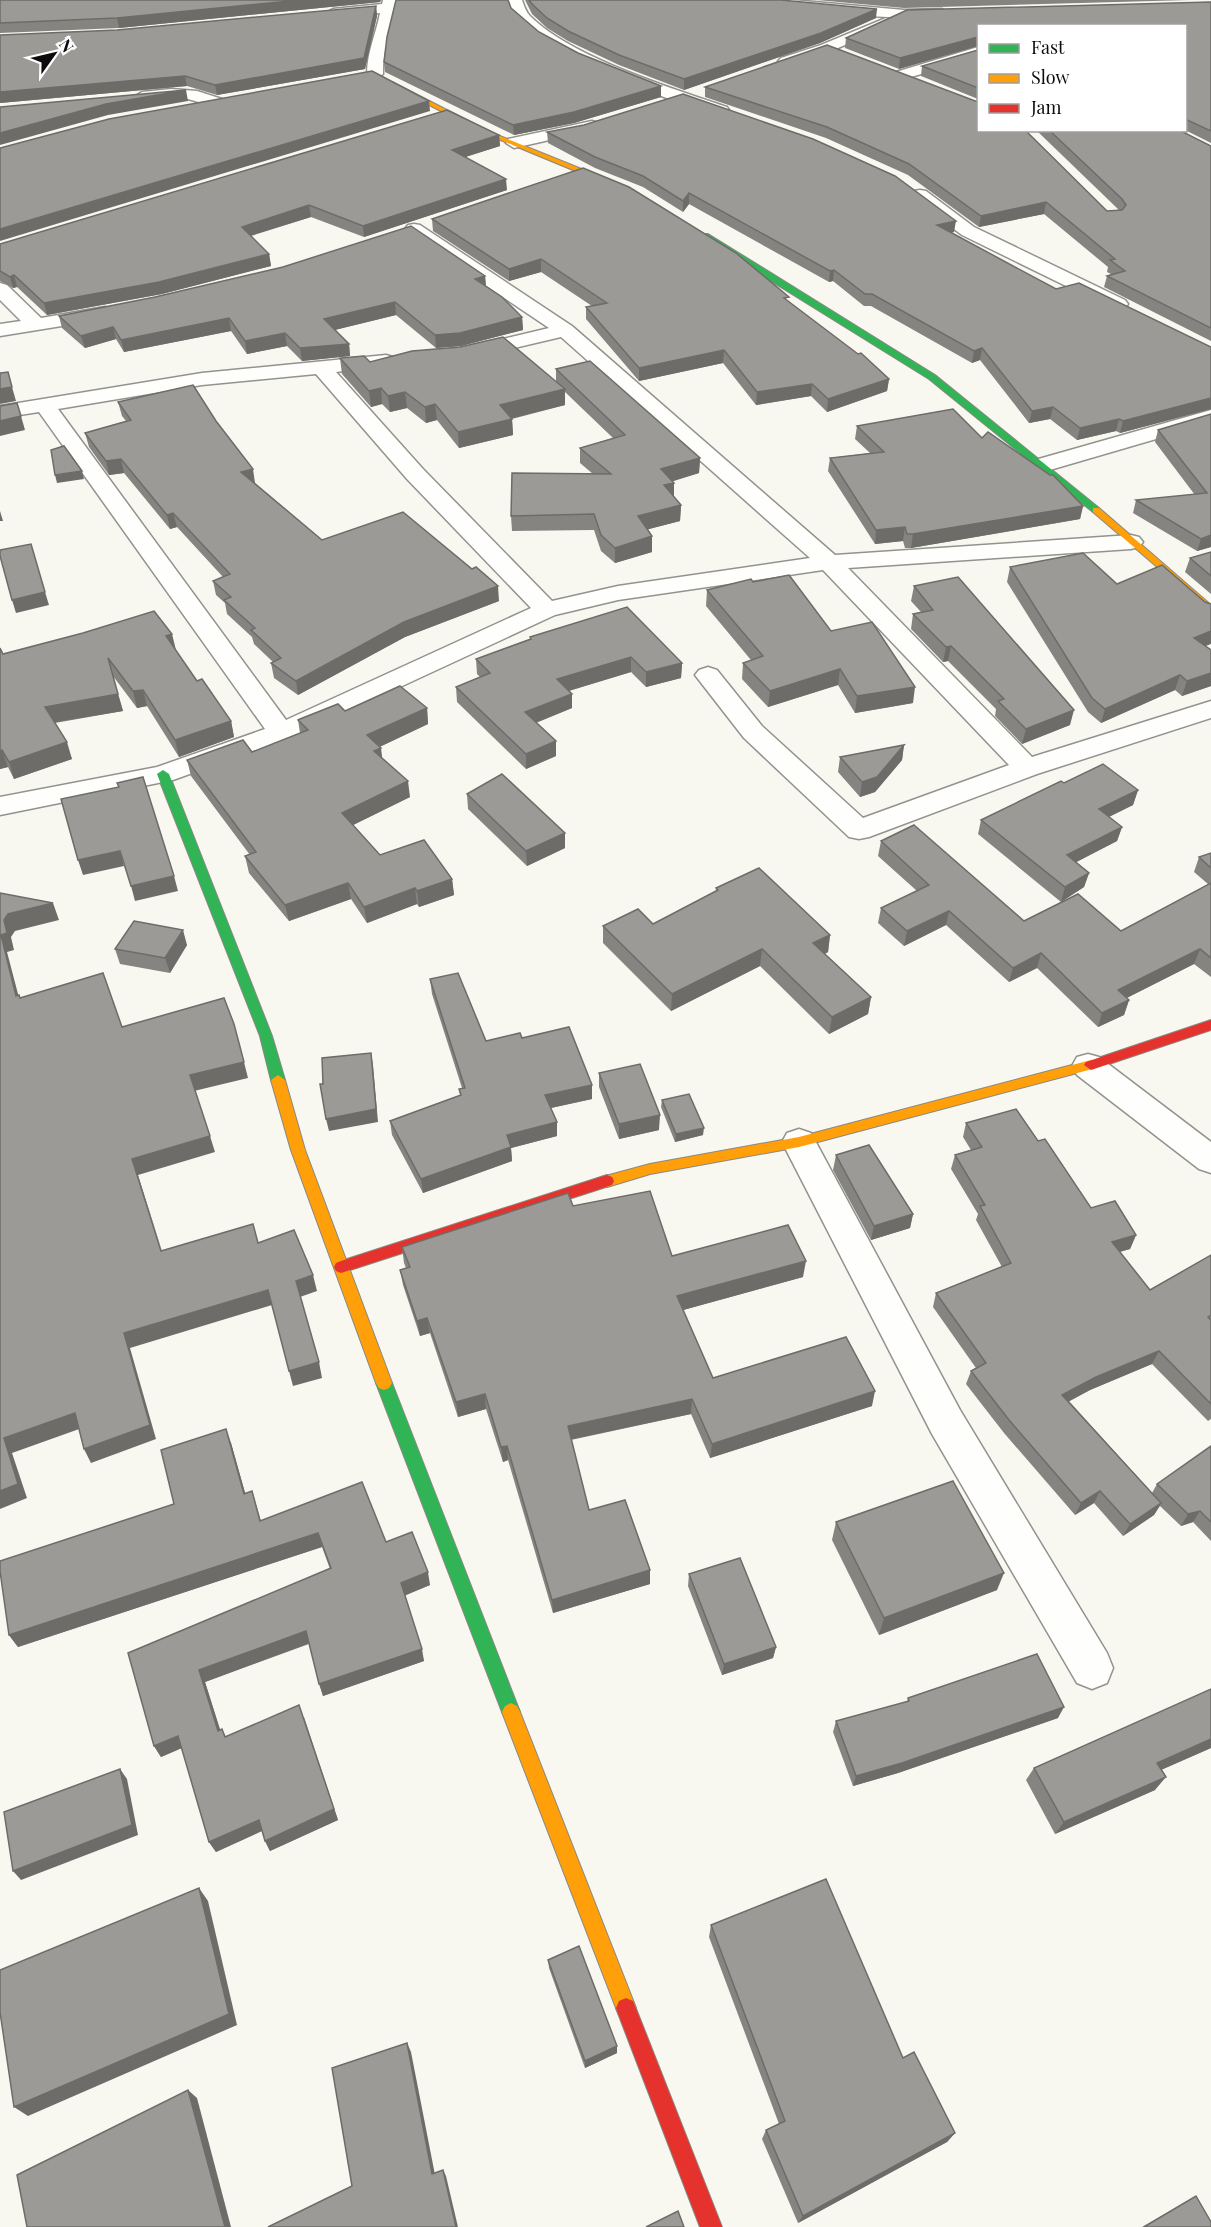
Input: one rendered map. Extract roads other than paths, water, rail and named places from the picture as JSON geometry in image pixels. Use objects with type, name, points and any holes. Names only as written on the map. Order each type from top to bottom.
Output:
[{"type":"street","points":[[515,0],[518,13],[545,37],[584,58],[740,117]]},
{"type":"street","points":[[743,0],[904,14],[961,13]]},
{"type":"street","points":[[320,14],[389,4],[384,32],[370,75],[514,143],[636,193]]},
{"type":"street","points":[[773,65],[826,48],[904,14]]},
{"type":"street","points":[[826,48],[847,56]]},
{"type":"street","points":[[921,83],[895,73],[977,52]]},
{"type":"street","points":[[654,107],[702,90]]},
{"type":"street","points":[[129,98],[187,93],[222,101]]},
{"type":"street","points":[[184,108],[222,101]]},
{"type":"street","points":[[425,120],[448,113]]},
{"type":"street","points":[[514,143],[606,122]]},
{"type":"street","points":[[555,181],[585,171]]},
{"type":"street","points":[[910,188],[968,231],[1129,310]]},
{"type":"street","points":[[392,236],[437,221]]},
{"type":"street","points":[[693,228],[932,376],[1043,465],[1211,610]]},
{"type":"street","points":[[414,229],[565,330],[829,562],[1027,768]]},
{"type":"street","points":[[0,289],[37,325]]},
{"type":"street","points":[[0,330],[126,309]]},
{"type":"street","points":[[450,355],[565,330]]},
{"type":"street","points":[[0,412],[202,379],[403,359]]},
{"type":"street","points":[[321,367],[415,474],[547,610]]},
{"type":"street","points":[[44,404],[281,732]]},
{"type":"street","points":[[1043,465],[1211,416]]},
{"type":"street","points":[[0,806],[163,774],[281,732],[547,610],[618,593],[829,562],[1131,542]]},
{"type":"street","points":[[708,675],[753,732],[859,830],[1027,768],[1211,709]]},
{"type":"street","points":[[163,774],[266,1036],[298,1150],[341,1267],[711,2227]]},
{"type":"street","points":[[341,1267],[577,1189],[639,1172],[799,1142],[1088,1066],[1211,1025]]},
{"type":"street","points":[[1088,1066],[1211,1160]]},
{"type":"street","points":[[799,1142],[946,1422],[1092,1668]]}]
